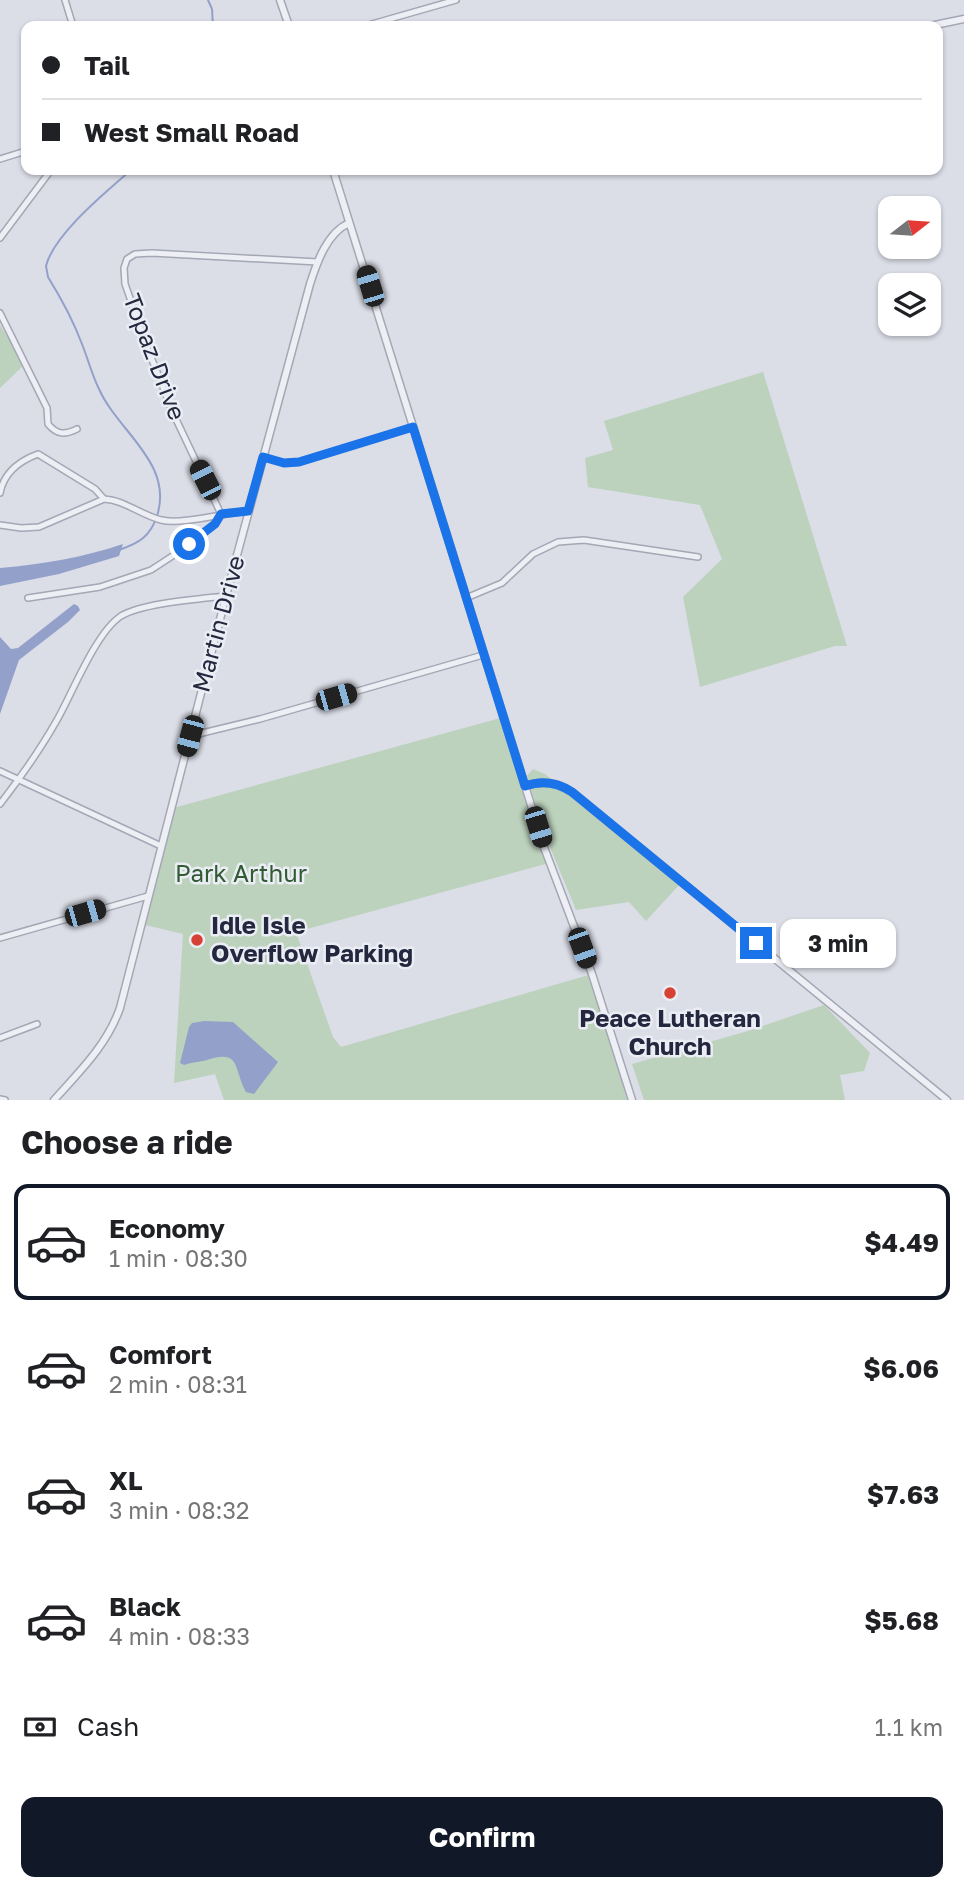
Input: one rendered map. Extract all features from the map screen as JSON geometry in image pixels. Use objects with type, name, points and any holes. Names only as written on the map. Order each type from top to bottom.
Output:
[{"type":"street","points":[[65,0],[71,21]]},
{"type":"street","points":[[281,0],[287,21]]},
{"type":"street","points":[[382,21],[456,0]]},
{"type":"street","points":[[943,23],[964,19]]},
{"type":"street","points":[[0,159],[21,153]]},
{"type":"street","points":[[0,238],[47,175]]},
{"type":"street","points":[[335,175],[552,872],[592,974],[632,1100]]},
{"type":"street","name":"Martin Drive","points":[[54,1100],[101,1048],[116,1021],[248,511],[318,262],[334,235],[349,223]]},
{"type":"street","name":"Topaz Drive","points":[[221,514],[161,384],[128,295],[125,262],[135,254],[152,253],[318,262]]},
{"type":"street","points":[[0,313],[47,408],[48,424],[58,433],[65,434],[77,429]]},
{"type":"street","points":[[263,457],[284,463],[299,462],[413,427]]},
{"type":"street","points":[[0,493],[3,480],[14,467],[38,454],[95,489],[104,499]]},
{"type":"street","points":[[0,525],[39,527],[104,499],[166,521],[248,511]]},
{"type":"street","points":[[28,598],[100,587],[151,570],[177,554],[215,524],[221,514]]},
{"type":"street","points":[[466,598],[502,583],[533,554],[558,542],[584,540],[698,557]]},
{"type":"street","points":[[0,804],[41,748],[104,634],[115,621],[125,614],[146,608],[226,596]]},
{"type":"street","points":[[190,736],[260,719],[483,655]]},
{"type":"street","points":[[0,771],[161,846]]},
{"type":"street","points":[[525,786],[546,782],[572,792],[947,1100]]},
{"type":"street","points":[[0,938],[148,896]]},
{"type":"street","points":[[0,1038],[37,1024]]},
{"type":"street","points":[[0,1099],[5,1100]]},
{"type":"green space","points":[[0,325],[25,364],[0,388]]},
{"type":"green space","points":[[763,372],[847,646],[835,646],[700,687],[683,597],[722,559],[700,505],[588,487],[585,458],[613,450],[604,421]]},
{"type":"green space","name":"Park Arthur","points":[[504,717],[549,863],[296,932],[333,1037],[341,1047],[592,974],[627,1100],[224,1100],[215,1074],[174,1083],[183,934],[141,924],[170,809]]},
{"type":"green space","points":[[533,769],[545,774],[679,885],[646,921],[629,902],[576,910],[545,835],[527,776]]},
{"type":"green space","points":[[824,1005],[870,1053],[864,1071],[840,1075],[845,1100],[644,1100],[632,1064],[748,1031]]},
{"type":"water","points":[[123,544],[119,556],[59,574],[0,586],[0,568],[62,560]]},
{"type":"water","points":[[74,604],[80,610],[19,660],[0,714],[0,637],[11,649],[18,648]]},
{"type":"water","points":[[233,1022],[278,1062],[254,1094],[246,1092],[231,1059],[218,1057],[184,1065],[180,1063],[189,1027],[192,1023]]},
{"type":"waterway","points":[[208,0],[213,21]]},
{"type":"waterway","points":[[119,550],[138,542],[151,529],[157,516],[160,497],[158,480],[151,464],[99,389],[75,326],[48,277],[46,266],[70,227],[125,175]]},
{"type":"place","name":"Idle Isle Overflow Parking","points":[[197,940]]},
{"type":"place","name":"Peace Lutheran Church","points":[[670,993]]},
{"type":"route","points":[[189,544],[215,524],[221,514],[248,511],[263,457],[284,463],[299,462],[413,427],[525,786],[539,782],[554,783],[572,792],[756,943]]}]
